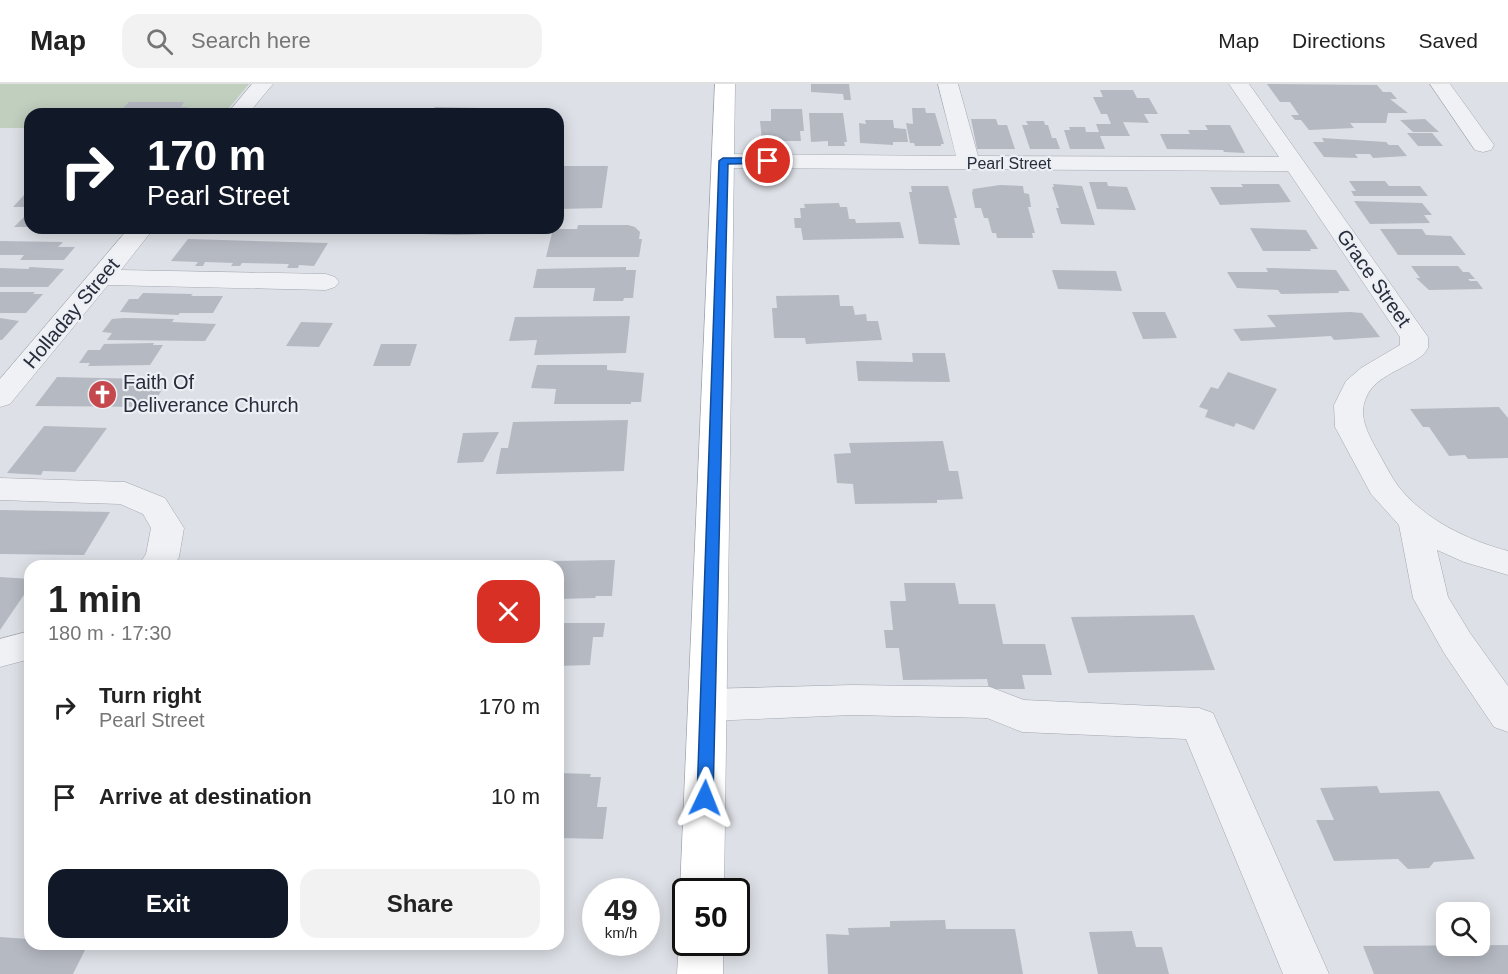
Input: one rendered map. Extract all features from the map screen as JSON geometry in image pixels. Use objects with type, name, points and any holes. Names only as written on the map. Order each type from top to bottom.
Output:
[{"type":"main road","points":[[702,878],[725,84]]},
{"type":"main road","points":[[700,974],[701,956]]},
{"type":"street","points":[[242,108],[262,84]]},
{"type":"street","points":[[948,84],[969,163]]},
{"type":"street","name":"Grace Street","points":[[1239,84],[1414,336],[1413,348],[1404,358],[1374,370],[1360,382],[1350,400],[1349,422],[1353,436],[1390,497],[1414,520]]},
{"type":"street","points":[[1440,84],[1484,145]]},
{"type":"street","name":"Pearl Street","points":[[723,161],[1296,164]]},
{"type":"street","name":"Holladay Street","points":[[0,398],[137,234]]},
{"type":"street","points":[[101,277],[326,282]]},
{"type":"street","points":[[0,489],[125,493],[154,506],[168,528],[160,560]]},
{"type":"street","points":[[1414,520],[1447,541],[1508,563]]},
{"type":"street","points":[[1414,520],[1431,598],[1457,643],[1508,716]]},
{"type":"street","points":[[0,653],[24,647]]},
{"type":"street","points":[[708,705],[852,700],[990,704],[1022,716],[1199,724],[1306,974]]},
{"type":"green space","points":[[0,84],[249,84],[229,108],[24,108],[24,128],[0,128]]},
{"type":"building","points":[[811,84],[849,84],[851,100],[844,100],[843,94],[811,92]]},
{"type":"building","points":[[1267,84],[1377,85],[1383,92],[1391,92],[1397,99],[1390,99],[1408,113],[1388,113],[1386,123],[1350,123],[1354,128],[1309,130],[1301,120],[1295,120],[1291,115],[1299,115],[1290,102],[1280,102]]},
{"type":"building","points":[[1100,90],[1133,90],[1137,98],[1149,98],[1158,114],[1144,114],[1149,123],[1123,122],[1130,136],[1100,136],[1105,149],[1070,149],[1064,130],[1070,130],[1069,127],[1085,127],[1086,132],[1099,132],[1096,124],[1111,124],[1107,114],[1101,114],[1093,97],[1103,97]]},
{"type":"building","points":[[129,102],[184,102],[181,107],[188,107],[187,108],[123,108]]},
{"type":"building","points":[[435,107],[482,108],[434,108]]},
{"type":"building","points":[[912,108],[925,108],[926,113],[935,113],[944,144],[915,146],[914,143],[910,143],[906,123],[913,124]]},
{"type":"building","points":[[771,109],[802,109],[804,131],[800,131],[801,141],[762,141],[760,121],[771,121]]},
{"type":"building","points":[[809,113],[843,113],[847,142],[844,142],[845,146],[828,146],[828,141],[811,142]]},
{"type":"building","points":[[971,119],[996,119],[998,125],[1007,125],[1015,149],[977,149]]},
{"type":"building","points":[[1425,119],[1439,132],[1413,132],[1400,120]]},
{"type":"building","points":[[865,120],[893,120],[894,128],[906,129],[908,142],[893,142],[893,145],[860,143],[859,123],[866,124]]},
{"type":"building","points":[[1026,121],[1044,121],[1045,125],[1048,125],[1052,138],[1056,138],[1060,149],[1030,149],[1022,125],[1028,125]]},
{"type":"building","points":[[1205,125],[1230,125],[1245,153],[1224,152],[1223,150],[1167,149],[1160,134],[1190,134],[1188,130],[1208,130]]},
{"type":"building","points":[[1407,133],[1432,133],[1443,146],[1418,146]]},
{"type":"building","points":[[1322,138],[1386,142],[1389,145],[1398,145],[1407,156],[1373,158],[1370,154],[1355,154],[1358,158],[1324,157],[1313,142],[1324,142]]},
{"type":"building","points":[[564,166],[608,166],[602,208],[564,209]]},
{"type":"building","points":[[1349,181],[1385,181],[1389,186],[1420,186],[1428,196],[1354,196],[1351,191],[1356,191]]},
{"type":"building","points":[[1089,182],[1107,182],[1108,186],[1127,187],[1136,210],[1097,209]]},
{"type":"building","points":[[1053,184],[1082,186],[1095,225],[1061,224]]},
{"type":"building","points":[[1241,184],[1279,184],[1291,202],[1220,205],[1210,187],[1243,187]]},
{"type":"building","points":[[1000,185],[1023,186],[1024,193],[1029,194],[1031,207],[1028,207],[1035,233],[1032,233],[1033,238],[997,238],[996,233],[992,233],[988,218],[984,218],[981,208],[975,208],[973,189]]},
{"type":"building","points":[[911,186],[948,186],[957,218],[954,218],[960,245],[919,244],[909,192],[912,192]]},
{"type":"building","points":[[24,195],[24,207],[13,207]]},
{"type":"building","points":[[1354,201],[1422,203],[1432,215],[1424,215],[1430,223],[1370,224]]},
{"type":"building","points":[[839,203],[840,207],[847,207],[849,219],[855,219],[856,223],[900,222],[904,238],[803,240],[801,228],[795,228],[794,218],[801,218],[800,208],[805,208],[804,204]]},
{"type":"building","points":[[24,217],[24,227],[14,227]]},
{"type":"building","points":[[578,225],[635,227],[640,232],[639,239],[642,239],[639,257],[546,257],[552,234],[564,234],[564,229],[577,229]]},
{"type":"building","points":[[1250,228],[1306,230],[1318,249],[1263,251]]},
{"type":"building","points":[[1380,229],[1422,229],[1426,235],[1451,236],[1466,255],[1398,255]]},
{"type":"building","points":[[422,234],[487,234],[456,235]]},
{"type":"building","points":[[188,239],[328,243],[314,266],[299,265],[298,268],[287,268],[289,264],[242,263],[240,266],[231,266],[233,263],[205,262],[203,266],[195,266],[198,262],[171,261]]},
{"type":"building","points":[[0,241],[63,242],[58,247],[75,247],[64,260],[20,260],[24,255],[0,255]]},
{"type":"building","points":[[1411,266],[1458,266],[1463,272],[1469,272],[1475,279],[1468,279],[1477,281],[1483,289],[1429,290],[1416,278],[1420,278]]},
{"type":"building","points":[[30,267],[64,269],[48,287],[0,287],[0,268],[28,269]]},
{"type":"building","points":[[626,267],[626,270],[636,270],[633,298],[624,298],[623,301],[593,301],[595,288],[533,288],[537,269]]},
{"type":"building","points":[[1266,268],[1336,270],[1350,291],[1281,294],[1278,290],[1237,288],[1227,272],[1268,272]]},
{"type":"building","points":[[1052,270],[1116,271],[1122,291],[1058,289]]},
{"type":"building","points":[[0,292],[43,294],[26,313],[0,313]]},
{"type":"building","points":[[143,293],[223,296],[213,313],[180,313],[178,315],[120,312],[129,299],[138,299]]},
{"type":"building","points":[[839,295],[840,306],[853,306],[855,315],[866,314],[867,321],[878,321],[882,340],[806,344],[805,338],[774,338],[772,308],[777,308],[776,296]]},
{"type":"building","points":[[1132,312],[1165,312],[1177,338],[1143,339]]},
{"type":"building","points":[[1362,313],[1380,337],[1334,340],[1331,336],[1241,341],[1233,329],[1276,327],[1267,315]]},
{"type":"building","points":[[630,316],[626,353],[534,355],[537,340],[509,341],[515,317]]},
{"type":"building","points":[[0,318],[19,321],[2,340],[0,340]]},
{"type":"building","points":[[112,319],[174,319],[172,322],[216,324],[205,341],[107,340],[112,333],[102,332]]},
{"type":"building","points":[[301,322],[333,323],[319,347],[286,346]]},
{"type":"building","points":[[154,343],[153,345],[163,345],[150,365],[88,366],[90,363],[79,363],[88,350],[100,350],[104,344]]},
{"type":"building","points":[[381,344],[417,344],[410,366],[373,366]]},
{"type":"building","points":[[912,353],[945,353],[950,382],[858,381],[856,361],[913,362]]},
{"type":"building","points":[[537,365],[607,365],[607,370],[644,373],[641,402],[554,404],[556,389],[531,388]]},
{"type":"building","points":[[1228,372],[1277,389],[1254,430],[1236,423],[1234,427],[1205,417],[1208,410],[1199,407],[1211,387],[1218,389]]},
{"type":"building","name":"Faith Of Deliverance Church","points":[[57,377],[148,379],[146,381],[167,382],[151,407],[35,406]]},
{"type":"building","points":[[1499,407],[1508,418],[1508,458],[1468,459],[1465,455],[1449,456],[1429,427],[1423,427],[1410,409]]},
{"type":"building","points":[[628,420],[624,471],[496,474],[501,448],[508,448],[513,422]]},
{"type":"building","points":[[44,426],[107,428],[75,472],[43,471],[41,475],[7,473]]},
{"type":"building","points":[[499,432],[483,462],[457,463],[463,433]]},
{"type":"building","points":[[943,441],[949,471],[958,471],[963,499],[937,500],[937,503],[855,504],[853,484],[837,483],[834,454],[851,453],[849,443]]},
{"type":"building","points":[[0,510],[110,512],[84,555],[0,554]]},
{"type":"building","points":[[615,560],[612,596],[564,599],[564,561]]},
{"type":"building","points":[[0,577],[24,579],[24,595],[0,630]]},
{"type":"building","points":[[904,583],[955,583],[959,604],[995,604],[1003,644],[1045,644],[1052,675],[1022,675],[1025,689],[989,689],[987,679],[903,680],[899,648],[886,648],[884,630],[893,630],[890,601],[906,601]]},
{"type":"building","points":[[1194,615],[1215,670],[1088,673],[1071,617]]},
{"type":"building","points":[[564,623],[605,623],[603,637],[593,637],[590,665],[564,666]]},
{"type":"building","points":[[564,773],[591,774],[590,777],[601,777],[597,807],[607,807],[603,839],[564,838]]},
{"type":"building","points":[[1377,786],[1380,793],[1439,791],[1475,859],[1434,862],[1429,868],[1408,869],[1398,859],[1334,861],[1316,820],[1334,820],[1320,788]]},
{"type":"building","points":[[945,920],[946,929],[1015,929],[1023,974],[828,974],[826,934],[849,935],[848,928],[890,927],[890,921]]},
{"type":"building","points":[[1132,931],[1136,947],[1162,947],[1169,974],[1098,974],[1089,932]]},
{"type":"building","points":[[0,937],[24,939],[24,950],[85,950],[73,974],[0,974]]},
{"type":"building","points":[[1436,945],[1436,956],[1490,956],[1490,945],[1508,945],[1508,974],[1374,974],[1363,946]]},
{"type":"place","name":"Faith Of Deliverance Church","points":[[102,394]]},
{"type":"route","points":[[705,798],[723,161],[768,161]]}]
